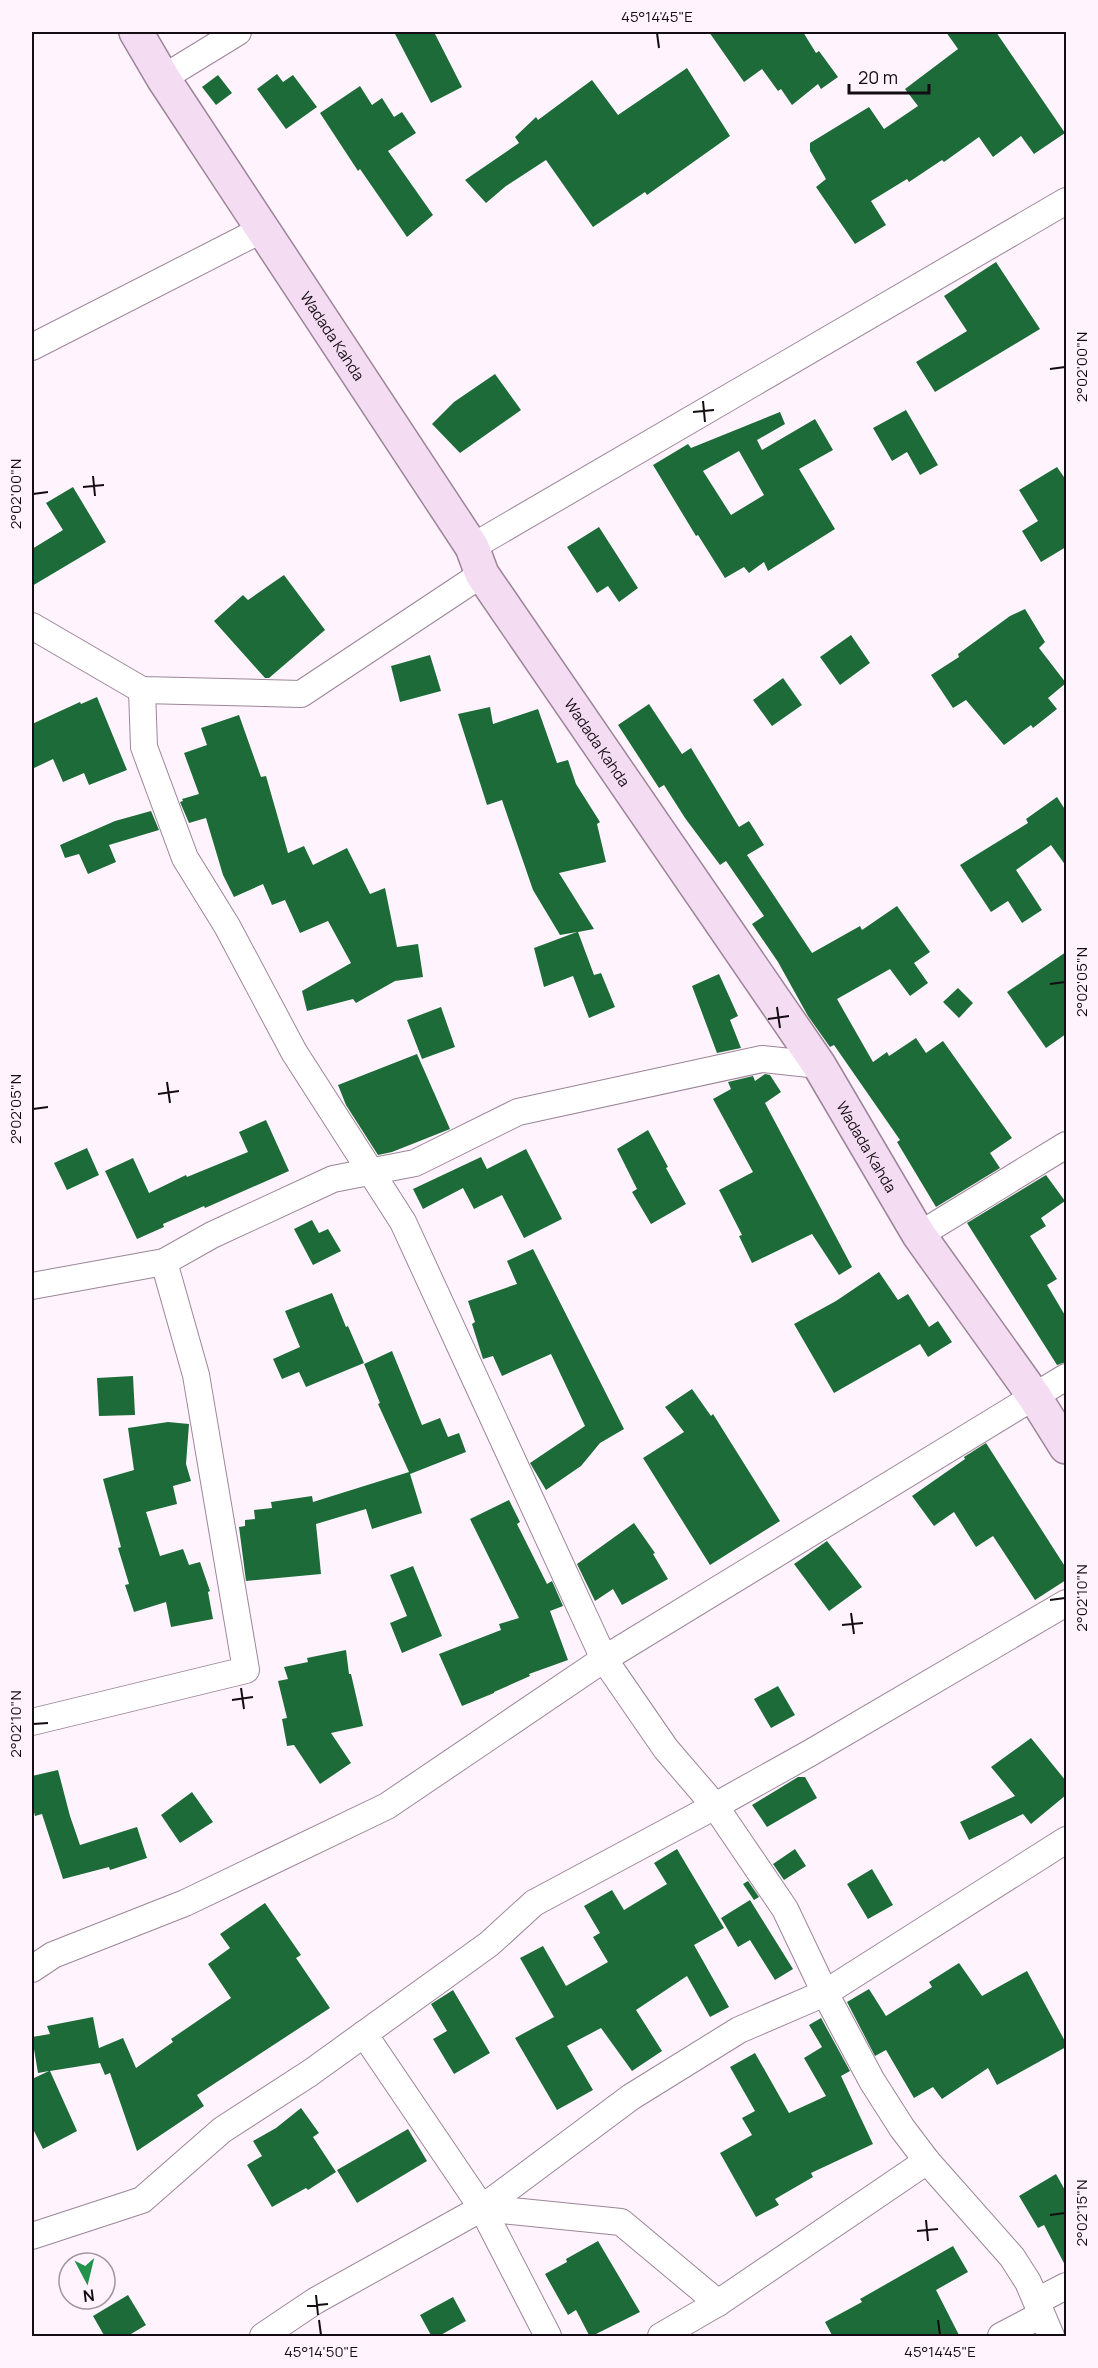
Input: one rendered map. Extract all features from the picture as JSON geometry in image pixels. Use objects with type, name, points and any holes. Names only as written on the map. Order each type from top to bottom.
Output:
[{"type":"main road","name":"Wadada Kahda","points":[[136,32],[163,78],[477,560],[819,1065],[919,1235],[1034,1396],[1066,1447]]},
{"type":"street","points":[[163,78],[238,32]]},
{"type":"street","points":[[32,626],[142,690],[301,694],[477,560],[1066,201]]},
{"type":"street","points":[[32,347],[262,229]]},
{"type":"street","points":[[142,690],[144,747],[185,858],[227,926],[294,1052],[403,1222],[604,1659],[666,1749],[715,1806],[785,1910],[825,1993],[872,2081],[902,2128],[927,2161],[1012,2257],[1043,2317]]},
{"type":"street","points":[[32,1286],[164,1262],[212,1235],[333,1179],[415,1163],[518,1112],[762,1059],[819,1065]]},
{"type":"street","points":[[919,1235],[1066,1145]]},
{"type":"street","points":[[32,1722],[246,1670],[196,1375],[164,1262]]},
{"type":"street","points":[[32,1969],[53,1955],[185,1903],[387,1806],[604,1659],[1066,1377]]},
{"type":"street","points":[[32,2236],[142,2200],[222,2130],[310,2073],[489,1944],[534,1903],[810,1754],[1066,1603]]},
{"type":"street","points":[[263,2337],[315,2301],[482,2208],[641,2091],[739,2030],[825,1993],[1066,1840]]},
{"type":"street","points":[[364,2034],[482,2208],[548,2337]]},
{"type":"street","points":[[661,2337],[718,2303],[927,2161]]},
{"type":"street","points":[[482,2208],[621,2222],[718,2303]]},
{"type":"street","points":[[1001,2337],[1043,2317],[1066,2286]]},
{"type":"building","points":[[394,32],[434,32],[462,87],[431,103]]},
{"type":"building","points":[[709,32],[803,32],[816,53],[819,51],[838,77],[821,89],[818,84],[792,105],[762,69],[744,82]]},
{"type":"building","points":[[946,32],[996,32],[1065,133],[1034,154],[1021,136],[993,157],[979,137],[944,162],[942,160],[909,182],[907,179],[871,201],[886,225],[855,244],[816,187],[826,179],[810,151],[810,143],[869,107],[884,129],[918,106],[905,89],[958,49]]},
{"type":"building","points":[[687,68],[730,136],[647,195],[645,192],[593,227],[546,160],[506,186],[486,203],[465,180],[519,143],[515,137],[536,117],[538,120],[592,80],[618,115]]},
{"type":"building","points":[[277,74],[283,82],[293,75],[317,107],[286,129],[257,89]]},
{"type":"building","points":[[218,75],[232,93],[216,105],[202,87]]},
{"type":"building","points":[[360,86],[372,105],[382,98],[394,117],[402,112],[416,133],[388,151],[433,215],[407,237],[360,169],[358,171],[320,113]]},
{"type":"building","points":[[996,262],[1040,329],[935,392],[916,362],[967,331],[944,296]]},
{"type":"building","points":[[495,374],[521,410],[460,453],[432,424],[454,402]]},
{"type":"building","points":[[906,410],[938,465],[920,475],[907,452],[892,461],[873,428]]},
{"type":"building","points":[[780,412],[785,424],[757,440],[762,450],[815,419],[833,450],[799,469],[835,529],[768,571],[764,562],[749,573],[744,567],[725,578],[698,535],[696,536],[653,465],[688,444],[691,448]],"holes":[[[739,451],[764,495],[731,515],[703,471]]]},
{"type":"building","points":[[1057,467],[1066,480],[1066,547],[1041,562],[1022,531],[1038,521],[1019,490]]},
{"type":"building","points":[[73,487],[106,542],[32,586],[32,549],[63,530],[46,503]]},
{"type":"building","points":[[599,527],[638,588],[619,602],[608,586],[597,593],[567,547]]},
{"type":"building","points":[[284,575],[325,630],[269,678],[265,678],[214,621],[243,595],[248,600]]},
{"type":"building","points":[[1025,609],[1045,642],[1039,648],[1066,683],[1048,698],[1057,709],[1033,728],[1031,725],[1004,745],[966,700],[953,708],[931,675],[959,657],[958,654],[1010,616]]},
{"type":"building","points":[[851,635],[870,663],[840,685],[820,657]]},
{"type":"building","points":[[430,655],[441,691],[400,702],[391,666]]},
{"type":"building","points":[[783,678],[802,705],[772,726],[753,700]]},
{"type":"building","points":[[97,697],[127,770],[89,785],[84,773],[63,782],[53,759],[32,769],[32,724],[80,702],[81,704]]},
{"type":"building","points":[[649,704],[682,754],[691,748],[739,827],[749,821],[764,845],[747,855],[812,953],[860,926],[862,930],[897,906],[930,952],[914,963],[928,983],[910,996],[890,969],[837,999],[873,1062],[887,1052],[889,1056],[916,1038],[926,1053],[943,1041],[1012,1138],[990,1153],[1000,1168],[936,1207],[897,1142],[900,1140],[834,1045],[830,1047],[808,1016],[778,962],[752,924],[764,916],[726,861],[720,865],[664,785],[659,788],[618,725]]},
{"type":"building","points":[[490,707],[493,724],[538,709],[557,763],[568,760],[576,784],[600,822],[597,824],[606,862],[559,873],[594,929],[578,932],[594,975],[601,973],[615,1007],[589,1018],[573,976],[544,987],[534,948],[577,932],[560,935],[533,890],[502,800],[487,805],[458,714]]},
{"type":"building","points":[[239,715],[261,777],[266,776],[288,853],[304,846],[313,865],[347,848],[370,894],[385,888],[397,947],[418,944],[423,977],[395,981],[356,1003],[353,999],[307,1011],[302,991],[351,963],[328,921],[300,933],[285,900],[272,905],[263,884],[234,897],[223,875],[206,818],[189,823],[180,802],[183,801],[182,799],[199,794],[184,753],[207,745],[201,728]]},
{"type":"building","points":[[1057,797],[1066,811],[1066,866],[1051,845],[1016,870],[1042,910],[1022,923],[1008,901],[991,912],[960,865],[1028,823],[1026,819]]},
{"type":"building","points":[[151,811],[159,830],[109,845],[116,862],[88,874],[79,854],[65,858],[60,845],[115,821]]},
{"type":"building","points":[[1066,952],[1066,1034],[1046,1048],[1007,992]]},
{"type":"building","points":[[719,974],[738,1016],[730,1020],[741,1048],[717,1053],[692,986]]},
{"type":"building","points":[[958,988],[973,1003],[959,1018],[943,1002]]},
{"type":"building","points":[[441,1007],[455,1047],[422,1059],[407,1020]]},
{"type":"building","points":[[417,1054],[450,1129],[392,1152],[378,1155],[346,1105],[338,1085]]},
{"type":"building","points":[[765,1074],[770,1075],[781,1092],[765,1103],[852,1267],[839,1275],[812,1234],[752,1263],[739,1236],[742,1235],[719,1190],[753,1172],[713,1099],[731,1089],[728,1082],[753,1076],[755,1081]]},
{"type":"building","points":[[266,1120],[289,1171],[163,1224],[164,1227],[137,1239],[105,1171],[133,1158],[149,1193],[186,1175],[187,1177],[248,1152],[239,1132]]},
{"type":"building","points":[[648,1130],[686,1204],[651,1224],[632,1192],[637,1189],[617,1149]]},
{"type":"building","points":[[87,1148],[99,1175],[67,1190],[54,1163]]},
{"type":"building","points":[[526,1149],[562,1219],[524,1238],[502,1195],[474,1209],[463,1188],[423,1209],[413,1189],[481,1157],[487,1169]]},
{"type":"building","points":[[1046,1175],[1065,1201],[1041,1218],[1046,1226],[1030,1236],[1057,1279],[1047,1285],[1066,1317],[1066,1362],[1057,1365],[967,1223]]},
{"type":"building","points":[[312,1220],[319,1233],[328,1229],[341,1251],[313,1265],[294,1229]]},
{"type":"building","points":[[533,1249],[624,1429],[600,1443],[581,1466],[546,1490],[530,1463],[585,1426],[551,1354],[502,1376],[493,1356],[483,1359],[472,1324],[475,1322],[468,1301],[517,1284],[507,1261]]},
{"type":"building","points":[[879,1272],[898,1300],[908,1294],[929,1327],[938,1321],[952,1342],[928,1357],[920,1344],[834,1393],[794,1324],[836,1301]]},
{"type":"building","points":[[332,1293],[364,1363],[306,1387],[299,1372],[282,1379],[273,1359],[300,1347],[285,1311]]},
{"type":"building","points":[[392,1351],[422,1425],[440,1418],[448,1437],[459,1433],[466,1452],[410,1474],[422,1513],[372,1529],[366,1509],[316,1524],[321,1574],[246,1581],[239,1527],[245,1526],[245,1520],[255,1519],[254,1510],[272,1508],[271,1502],[312,1496],[313,1502],[409,1472],[378,1404],[380,1403],[364,1364]]},
{"type":"building","points":[[133,1376],[135,1415],[99,1416],[97,1378]]},
{"type":"building","points":[[692,1389],[711,1416],[713,1414],[780,1521],[710,1565],[643,1458],[684,1432],[665,1407]]},
{"type":"building","points":[[168,1422],[189,1424],[186,1464],[191,1481],[173,1486],[177,1504],[146,1512],[160,1556],[183,1549],[189,1565],[200,1562],[210,1591],[208,1592],[213,1619],[171,1627],[166,1602],[134,1612],[125,1585],[129,1584],[118,1548],[121,1547],[103,1479],[134,1470],[128,1428]]},
{"type":"building","points":[[986,1443],[1066,1568],[1066,1580],[1035,1600],[993,1536],[976,1547],[954,1512],[934,1526],[912,1496]]},
{"type":"building","points":[[509,1500],[520,1522],[517,1524],[547,1584],[552,1581],[563,1606],[550,1611],[568,1660],[529,1674],[530,1676],[462,1706],[439,1654],[501,1630],[499,1624],[519,1618],[470,1519]]},
{"type":"building","points":[[634,1523],[655,1553],[653,1554],[668,1579],[622,1605],[613,1589],[595,1601],[577,1564]]},
{"type":"building","points":[[827,1541],[862,1587],[829,1611],[794,1564]]},
{"type":"building","points":[[413,1566],[442,1636],[402,1653],[390,1623],[407,1616],[390,1575]]},
{"type":"building","points":[[346,1650],[349,1674],[351,1674],[363,1726],[331,1733],[351,1763],[320,1784],[294,1745],[287,1746],[282,1719],[287,1718],[278,1681],[288,1679],[284,1667],[308,1662],[307,1658]]},
{"type":"building","points":[[778,1686],[795,1715],[771,1728],[754,1699]]},
{"type":"building","points":[[1031,1738],[1066,1781],[1066,1795],[1031,1824],[1023,1814],[969,1840],[960,1822],[1015,1796],[991,1767]]},
{"type":"building","points":[[58,1770],[80,1845],[137,1827],[147,1858],[110,1870],[109,1867],[63,1879],[42,1814],[35,1816],[32,1804],[32,1776]]},
{"type":"building","points":[[798,1777],[805,1777],[817,1798],[767,1827],[752,1805]]},
{"type":"building","points":[[192,1792],[213,1822],[180,1843],[161,1815]]},
{"type":"building","points":[[677,1849],[724,1928],[694,1945],[729,2007],[710,2017],[687,1976],[636,2010],[662,2051],[632,2071],[601,2028],[567,2046],[593,2090],[557,2110],[515,2038],[554,2017],[520,1958],[543,1946],[566,1986],[608,1962],[593,1937],[600,1933],[584,1906],[612,1890],[624,1910],[667,1884],[654,1863]]},
{"type":"building","points":[[795,1849],[806,1866],[784,1880],[773,1864]]},
{"type":"building","points":[[872,1869],[893,1905],[868,1919],[847,1884]]},
{"type":"building","points":[[748,1881],[759,1897],[754,1900],[743,1884]]},
{"type":"building","points":[[750,1900],[793,1969],[775,1980],[750,1940],[738,1947],[721,1918]]},
{"type":"building","points":[[265,1903],[301,1955],[296,1958],[330,2008],[197,2095],[204,2106],[137,2151],[110,2073],[105,2075],[100,2063],[50,2071],[77,2131],[43,2149],[32,2127],[32,2079],[49,2071],[38,2073],[32,2037],[50,2034],[47,2026],[93,2017],[99,2048],[123,2038],[136,2068],[173,2042],[171,2039],[231,1998],[208,1964],[230,1948],[220,1934]]},
{"type":"building","points":[[959,1963],[982,1996],[1027,1971],[1066,2043],[1066,2047],[997,2085],[988,2068],[942,2099],[933,2087],[914,2098],[886,2050],[875,2056],[847,2002],[869,1989],[886,2016],[932,1987],[929,1982]]},
{"type":"building","points":[[453,1990],[490,2053],[454,2074],[433,2039],[447,2031],[431,2004]]},
{"type":"building","points":[[821,2018],[850,2071],[841,2076],[873,2144],[811,2173],[813,2177],[775,2199],[779,2205],[756,2217],[720,2153],[752,2135],[742,2118],[755,2111],[730,2067],[755,2053],[789,2113],[826,2096],[804,2058],[822,2047],[809,2025]]},
{"type":"building","points":[[301,2108],[319,2133],[313,2137],[336,2172],[308,2190],[306,2188],[272,2207],[247,2165],[262,2156],[253,2141],[276,2128]]},
{"type":"building","points":[[408,2129],[427,2161],[357,2203],[337,2170]]},
{"type":"building","points":[[1056,2174],[1066,2192],[1066,2267],[1044,2225],[1038,2228],[1019,2196]]},
{"type":"building","points":[[598,2241],[640,2312],[590,2337],[576,2310],[568,2315],[545,2274]]},
{"type":"building","points":[[953,2246],[968,2272],[936,2290],[960,2337],[833,2337],[825,2322],[862,2302],[860,2299]]},
{"type":"building","points":[[128,2295],[146,2325],[126,2337],[105,2337],[93,2316],[101,2311],[117,2311],[117,2302]]},
{"type":"building","points":[[453,2297],[466,2321],[437,2337],[432,2337],[420,2315]]}]
